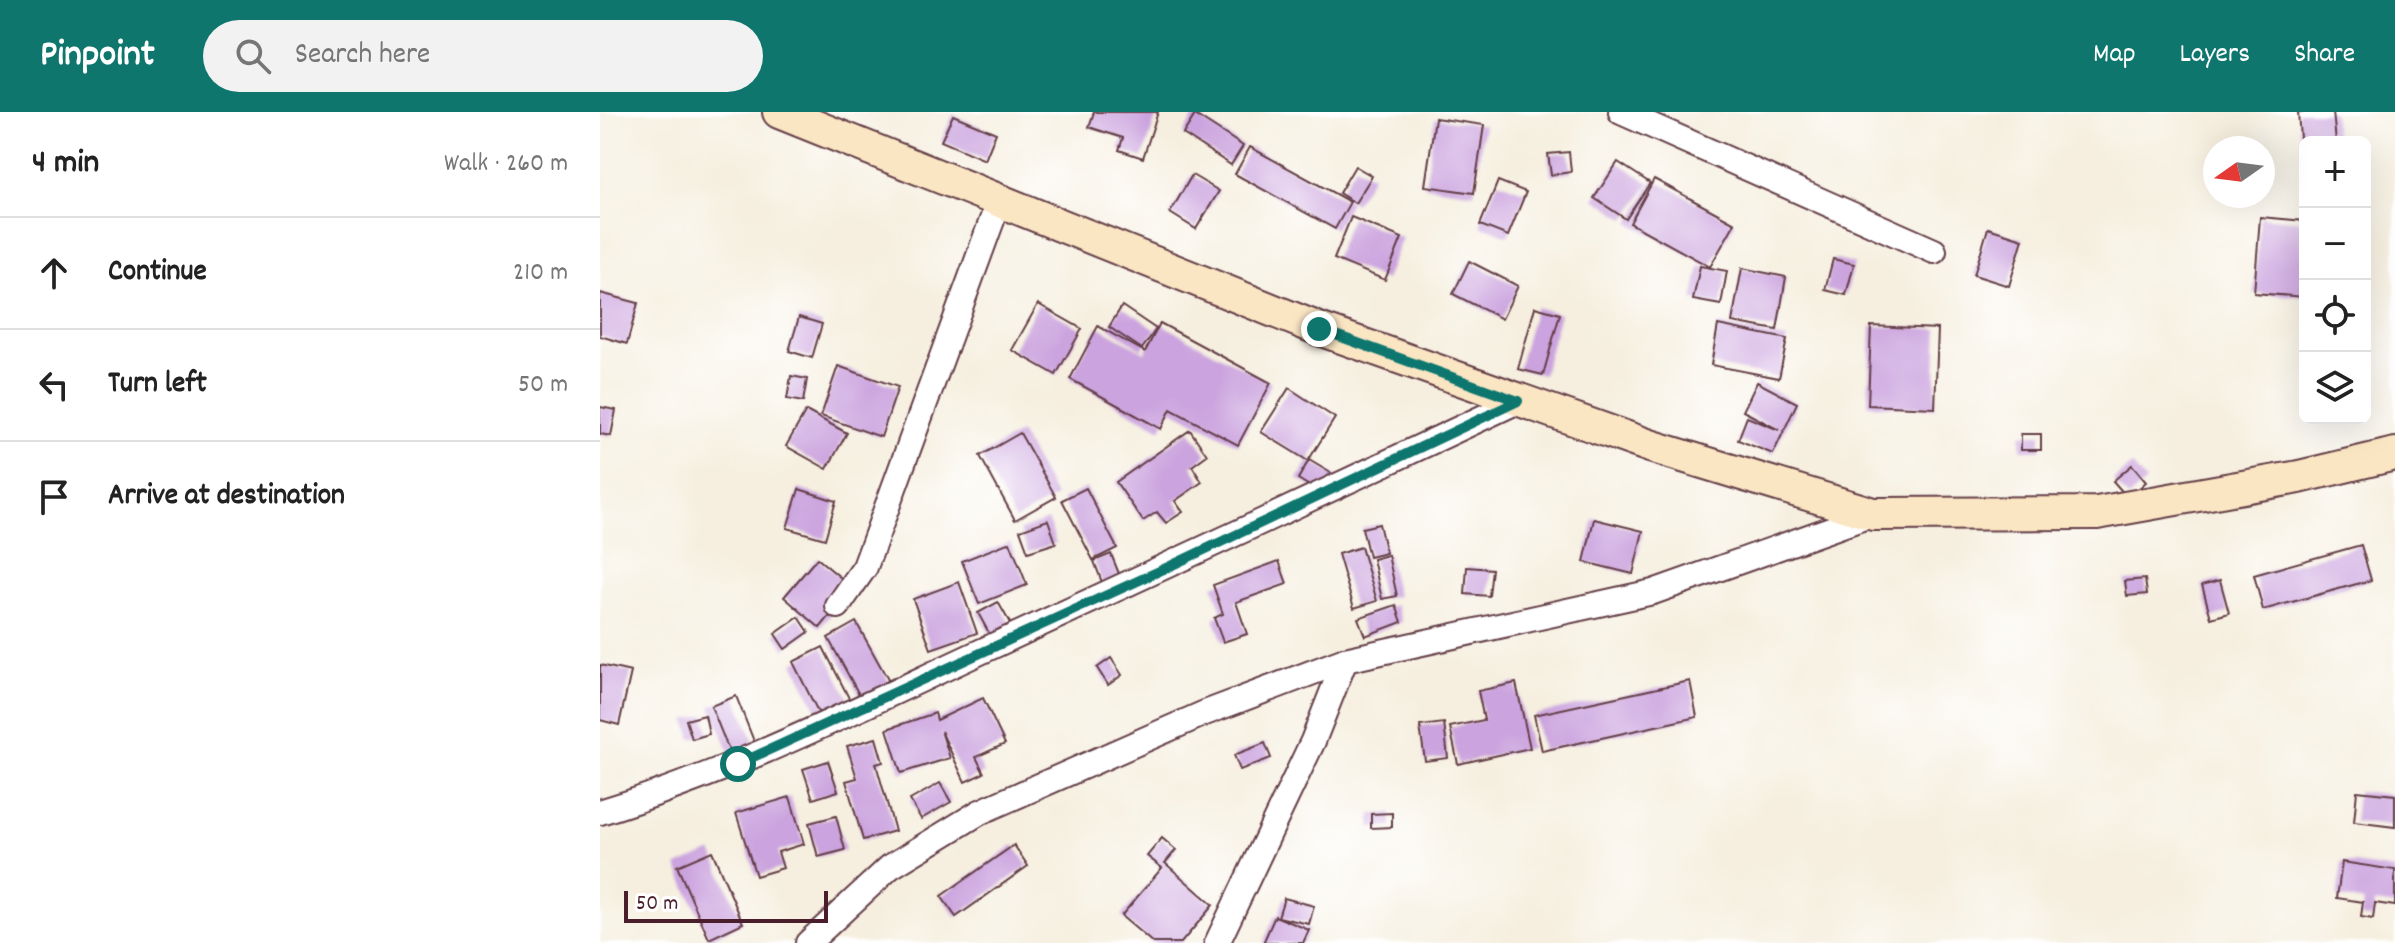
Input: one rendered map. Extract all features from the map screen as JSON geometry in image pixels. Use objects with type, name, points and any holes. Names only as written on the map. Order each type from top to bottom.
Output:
[{"type":"street","points":[[779,112],[1319,329],[1650,446],[1873,514],[2097,513],[2299,477],[2395,454]]},
{"type":"street","points":[[1621,112],[1934,251]]},
{"type":"street","points":[[838,606],[865,567],[999,201]]},
{"type":"street","points":[[600,812],[738,764],[1166,568],[1518,401]]},
{"type":"street","points":[[808,943],[890,867],[980,812],[1205,713],[1345,660],[1653,592],[1873,514]]},
{"type":"street","points":[[1217,943],[1313,741],[1345,660]]},
{"type":"building","points":[[1094,112],[1158,112],[1143,158],[1119,150],[1123,138],[1089,127]]},
{"type":"building","points":[[2298,112],[2333,112],[2335,136],[2300,136]]},
{"type":"building","points":[[953,115],[996,133],[985,160],[941,141]]},
{"type":"building","points":[[1195,115],[1243,146],[1231,165],[1183,134]]},
{"type":"building","points":[[1435,118],[1484,125],[1474,193],[1425,186]]},
{"type":"building","points":[[1250,147],[1350,202],[1335,229],[1235,174]]},
{"type":"building","points":[[1569,152],[1571,172],[1551,175],[1548,154]]},
{"type":"building","points":[[1618,162],[1650,183],[1626,219],[1594,198]]},
{"type":"building","points":[[1355,166],[1372,176],[1355,203],[1339,193]]},
{"type":"building","points":[[1192,175],[1219,191],[1196,229],[1170,213]]},
{"type":"building","points":[[1654,179],[1735,223],[1710,267],[1630,223]]},
{"type":"building","points":[[1498,181],[1526,192],[1508,236],[1480,225]]},
{"type":"building","points":[[1351,217],[1402,238],[1385,280],[1334,259]]},
{"type":"building","points":[[2260,217],[2299,220],[2299,297],[2254,293]]},
{"type":"building","points":[[1988,228],[2023,239],[2009,286],[1974,275]]},
{"type":"building","points":[[1833,259],[1854,264],[1846,295],[1825,290]]},
{"type":"building","points":[[1469,261],[1518,286],[1502,319],[1453,294]]},
{"type":"building","points":[[1700,266],[1727,271],[1721,305],[1693,300]]},
{"type":"building","points":[[1742,268],[1786,277],[1777,330],[1732,322]]},
{"type":"building","points":[[600,293],[638,303],[627,344],[600,336]]},
{"type":"building","points":[[1038,304],[1082,329],[1056,375],[1012,350]]},
{"type":"building","points":[[1122,306],[1156,329],[1142,349],[1109,327]]},
{"type":"building","points":[[1535,307],[1560,314],[1543,375],[1518,369]]},
{"type":"building","points":[[799,317],[822,324],[812,358],[789,351]]},
{"type":"building","points":[[1160,323],[1271,383],[1238,445],[1171,409],[1161,429],[1070,379],[1098,326],[1145,352]]},
{"type":"building","points":[[1718,325],[1787,339],[1779,378],[1711,365]]},
{"type":"building","points":[[1871,326],[1938,329],[1935,408],[1868,405]]},
{"type":"building","points":[[838,366],[898,387],[881,437],[821,416]]},
{"type":"building","points":[[791,376],[807,379],[803,402],[787,399]]},
{"type":"building","points":[[1757,382],[1797,403],[1773,454],[1738,440],[1747,417],[1779,430],[1743,411]]},
{"type":"building","points":[[1289,388],[1335,418],[1308,461],[1261,432]]},
{"type":"building","points":[[600,407],[616,410],[611,436],[600,434]]},
{"type":"building","points":[[806,411],[847,433],[827,469],[786,446]]},
{"type":"building","points":[[1190,430],[1207,455],[1192,466],[1202,482],[1175,501],[1183,512],[1166,523],[1157,512],[1143,521],[1116,482]]},
{"type":"building","points":[[1020,433],[1056,497],[1015,520],[980,456]]},
{"type":"building","points":[[2021,434],[2041,434],[2041,450],[2021,450]]},
{"type":"building","points":[[1309,460],[1341,479],[1329,498],[1298,479]]},
{"type":"building","points":[[2132,465],[2146,482],[2128,498],[2113,481]]},
{"type":"building","points":[[1086,488],[1117,548],[1093,560],[1062,500]]},
{"type":"building","points":[[799,489],[836,501],[825,539],[787,528]]},
{"type":"building","points":[[1594,519],[1643,531],[1633,574],[1584,562]]},
{"type":"building","points":[[1048,520],[1056,543],[1028,552],[1020,530]]},
{"type":"building","points":[[1379,524],[1386,553],[1369,557],[1362,528]]},
{"type":"building","points":[[1010,542],[1027,585],[979,604],[962,561]]},
{"type":"building","points":[[2361,545],[2371,580],[2263,610],[2254,575]]},
{"type":"building","points":[[1361,547],[1377,601],[1354,608],[1338,554]]},
{"type":"building","points":[[1111,554],[1124,586],[1106,593],[1094,561]]},
{"type":"building","points":[[1388,555],[1397,596],[1382,599],[1373,559]]},
{"type":"building","points":[[817,558],[853,588],[820,628],[784,597]]},
{"type":"building","points":[[1279,561],[1287,584],[1236,602],[1247,634],[1223,642],[1214,618],[1223,614],[1213,585]]},
{"type":"building","points":[[1467,567],[1492,569],[1489,596],[1465,594]]},
{"type":"building","points":[[2145,579],[2147,594],[2127,596],[2125,581]]},
{"type":"building","points":[[2220,580],[2229,613],[2211,618],[2202,585]]},
{"type":"building","points":[[959,582],[977,633],[931,649],[913,599]]},
{"type":"building","points":[[998,602],[1015,632],[995,644],[978,613]]},
{"type":"building","points":[[1396,605],[1402,622],[1365,636],[1358,618]]},
{"type":"building","points":[[799,617],[809,632],[785,649],[775,634]]},
{"type":"building","points":[[856,622],[891,685],[862,700],[828,638]]},
{"type":"building","points":[[823,647],[855,710],[825,726],[793,662]]},
{"type":"building","points":[[1111,658],[1122,675],[1108,685],[1097,668]]},
{"type":"building","points":[[600,665],[631,672],[619,725],[600,720]]},
{"type":"building","points":[[1690,681],[1697,717],[1542,751],[1534,715]]},
{"type":"building","points":[[1516,683],[1530,748],[1458,764],[1450,727],[1484,720],[1478,691]]},
{"type":"building","points":[[736,696],[761,759],[736,768],[711,706]]},
{"type":"building","points":[[983,698],[1005,744],[976,757],[984,773],[965,782],[941,731],[950,758],[901,773],[887,729],[935,713],[937,720]]},
{"type":"building","points":[[705,715],[709,734],[692,739],[686,720]]},
{"type":"building","points":[[1444,723],[1448,758],[1425,761],[1420,726]]},
{"type":"building","points":[[876,738],[883,762],[876,764],[895,831],[863,840],[846,781],[857,778],[847,746]]},
{"type":"building","points":[[1265,743],[1271,758],[1240,770],[1234,755]]},
{"type":"building","points":[[828,761],[838,791],[813,799],[803,769]]},
{"type":"building","points":[[940,783],[951,802],[921,819],[910,800]]},
{"type":"building","points":[[2357,791],[2395,795],[2395,827],[2354,822]]},
{"type":"building","points":[[790,797],[804,844],[778,852],[783,868],[756,876],[736,813]]},
{"type":"building","points":[[1392,813],[1392,827],[1371,828],[1371,814]]},
{"type":"building","points":[[836,816],[845,850],[818,857],[809,823]]},
{"type":"building","points":[[1162,838],[1176,850],[1165,863],[1213,905],[1181,943],[1153,943],[1121,916],[1162,868],[1147,856]]},
{"type":"building","points":[[1014,845],[1028,866],[956,917],[941,896]]},
{"type":"building","points":[[712,851],[743,923],[709,939],[677,866]]},
{"type":"building","points":[[2342,862],[2395,870],[2395,906],[2375,903],[2373,919],[2361,917],[2363,902],[2337,898]]},
{"type":"building","points":[[1284,898],[1314,906],[1309,924],[1278,917]]},
{"type":"building","points":[[1275,916],[1309,930],[1303,943],[1263,943]]},
{"type":"route","points":[[738,764],[1166,568],[1518,401],[1319,329]]}]
